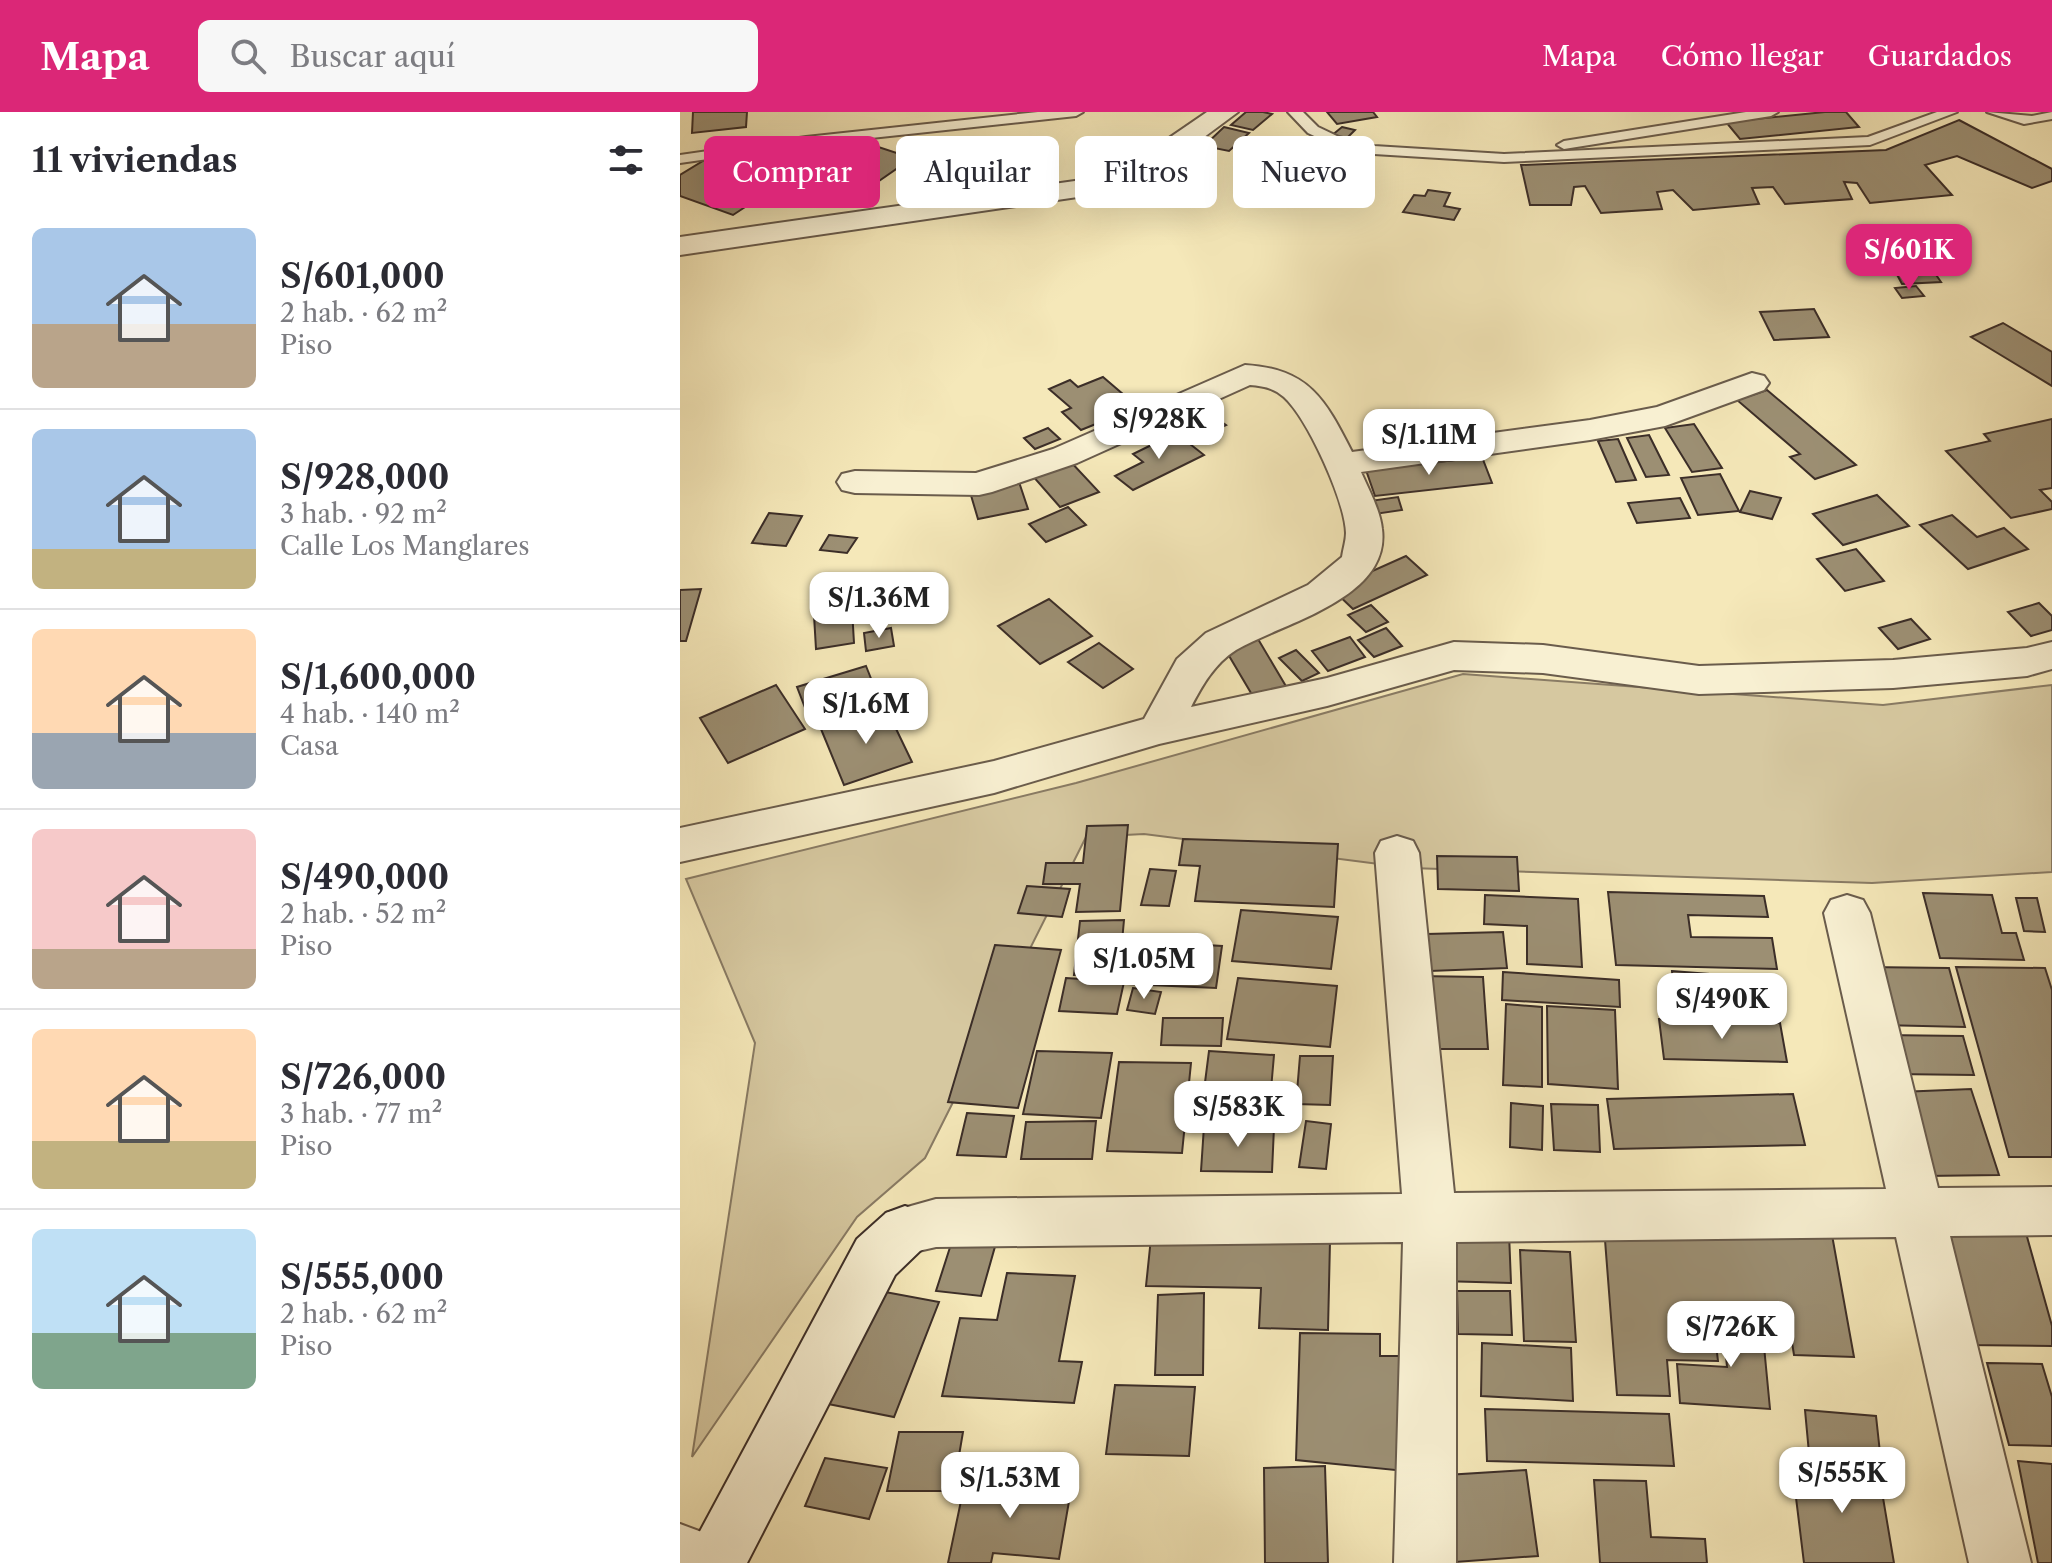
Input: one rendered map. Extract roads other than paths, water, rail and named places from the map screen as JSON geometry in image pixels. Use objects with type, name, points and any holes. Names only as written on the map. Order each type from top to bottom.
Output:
[{"type":"street","points":[[680,246],[1095,187],[1147,166],[1225,112]]},
{"type":"street","points":[[855,482],[979,484],[1065,456],[1245,375],[1274,376],[1299,392],[1341,464],[1360,510],[1364,533],[1360,562],[1322,594],[1220,642],[1191,669],[1159,729]]},
{"type":"street","points":[[1341,464],[1590,430],[1665,416],[1752,383]]},
{"type":"street","points":[[680,845],[994,777],[1159,729],[1327,692],[1454,656],[1543,659],[1699,680],[1893,674],[2027,662],[2052,655]]},
{"type":"street","points":[[1397,853],[1430,1217],[1425,1563]]},
{"type":"street","points":[[1847,913],[2000,1563]]},
{"type":"street","points":[[714,1563],[876,1257],[905,1230],[936,1223],[2052,1211]]},
{"type":"street","points":[[680,1555],[704,1563]]},
{"type":"lane","points":[[680,159],[806,141],[1076,112]]},
{"type":"lane","points":[[1295,112],[1313,130],[1374,150],[1504,158],[1870,141],[1950,112]]},
{"type":"lane","points":[[1504,158],[1602,137],[1771,112]]},
{"type":"lane","points":[[1994,112],[2034,121],[2052,113]]}]
